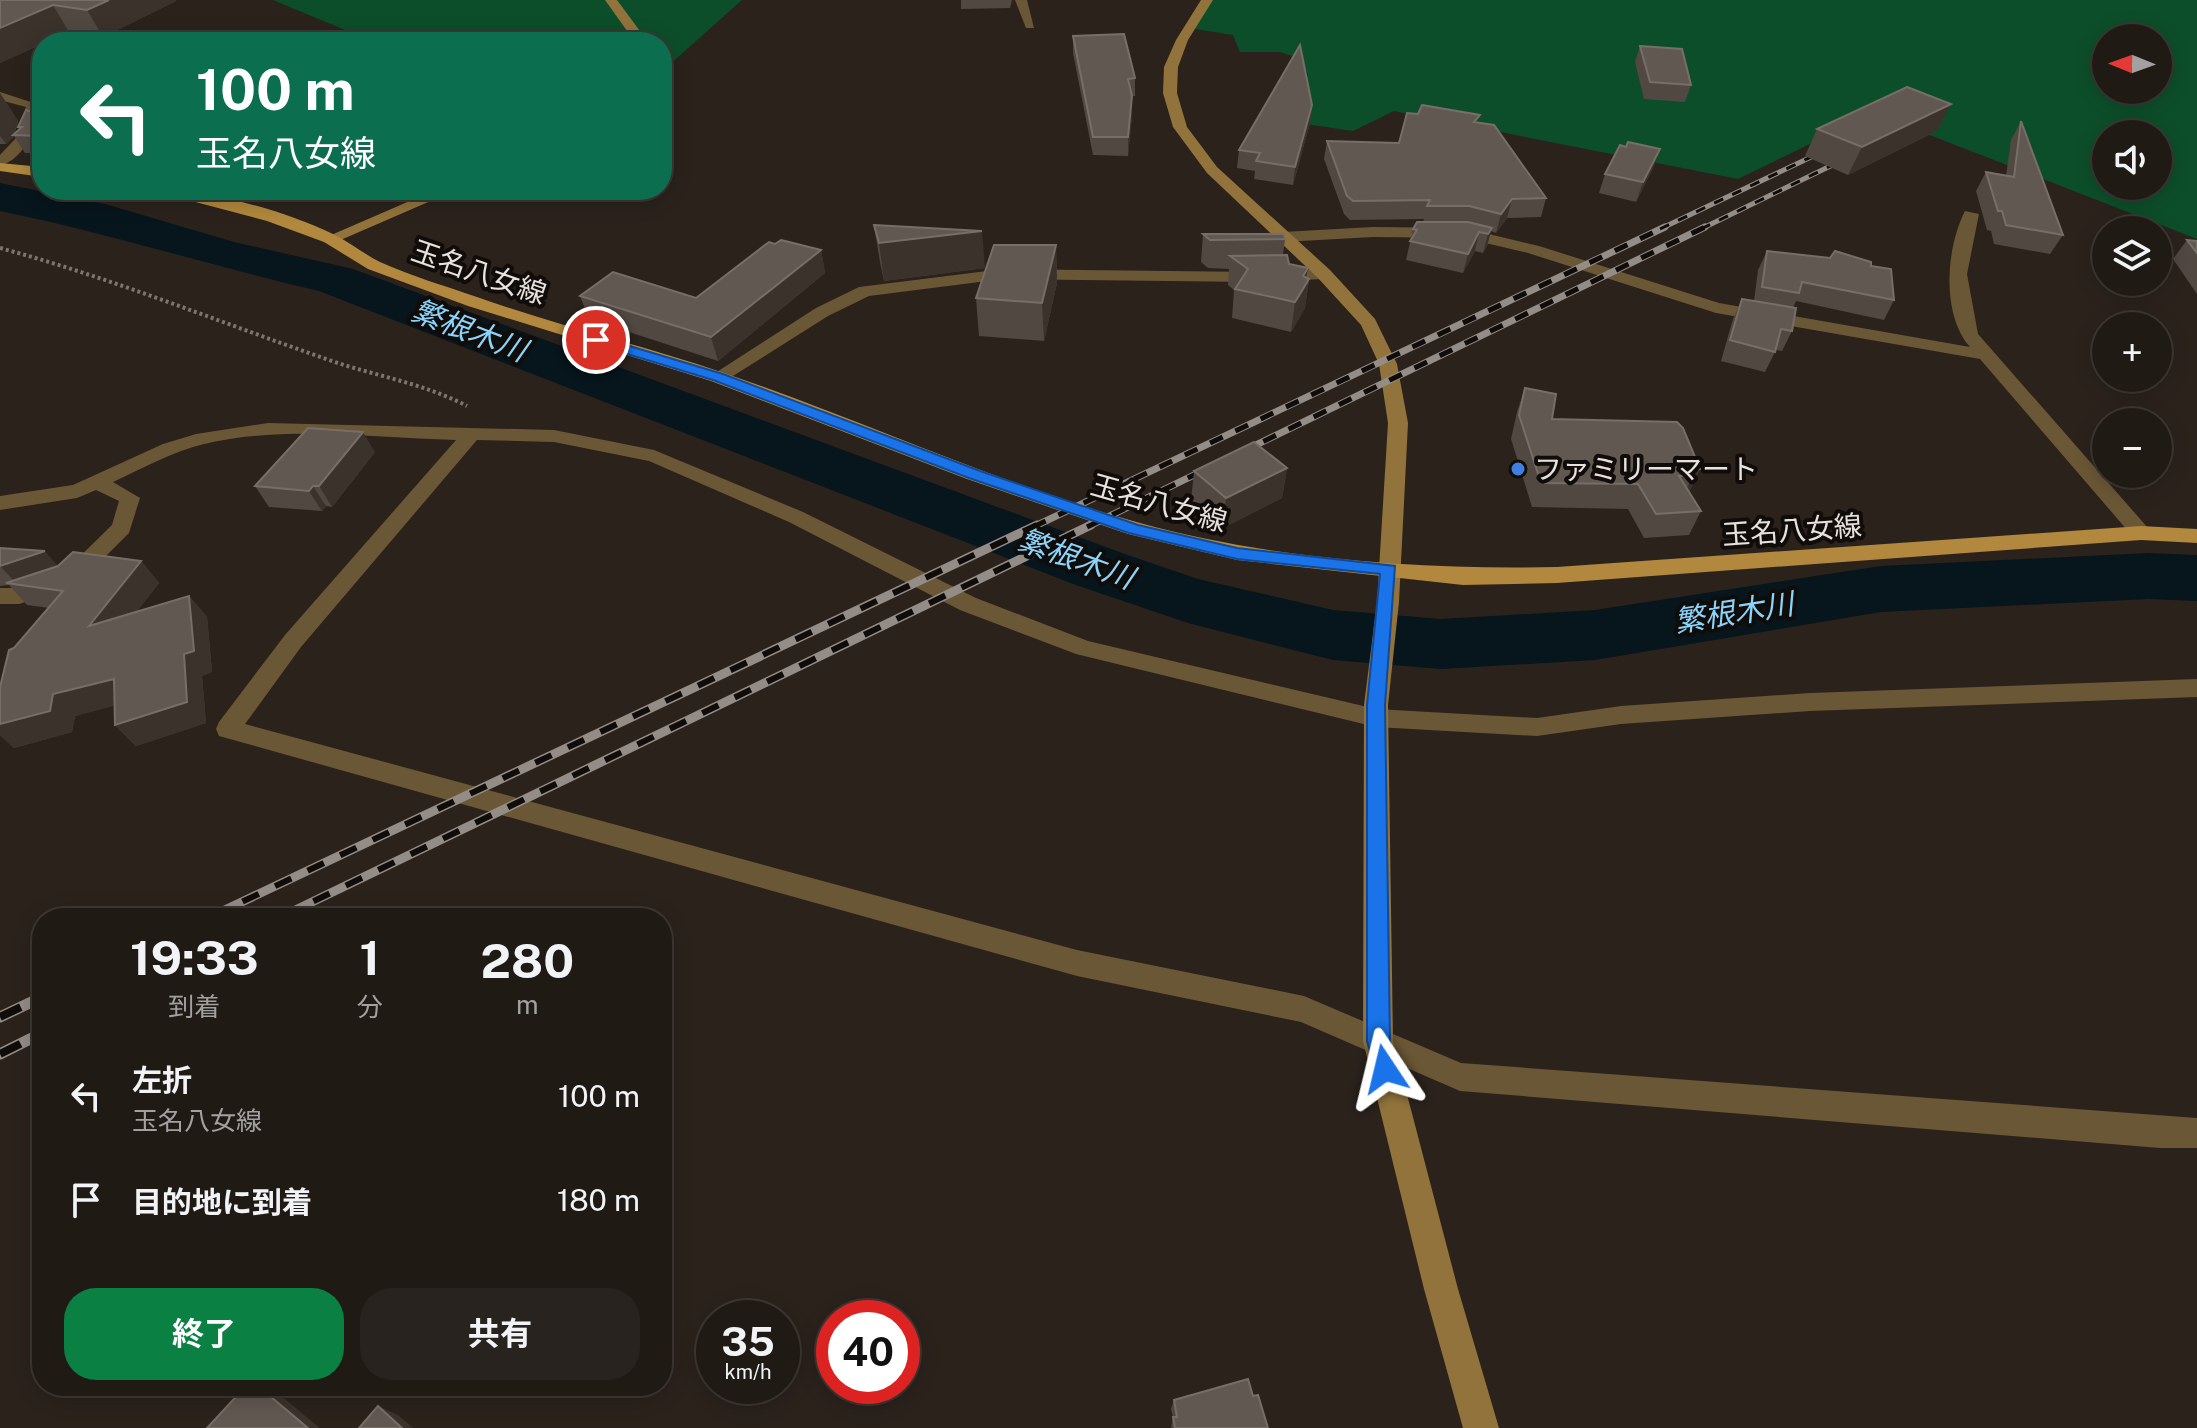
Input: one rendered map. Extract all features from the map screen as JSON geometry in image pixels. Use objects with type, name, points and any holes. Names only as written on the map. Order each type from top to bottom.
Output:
[{"type":"main road","points":[[0,164],[32,170]]},
{"type":"main road","name":"玉名八女線","points":[[210,200],[330,239],[374,265],[474,302],[718,377],[974,474],[1135,529],[1237,553],[1463,577],[1557,575],[2141,533],[2197,536]]},
{"type":"street","points":[[611,0],[635,32]]},
{"type":"street","points":[[1021,0],[1030,25]]},
{"type":"street","points":[[1207,0],[1182,40],[1171,67],[1170,93],[1180,127],[1212,170],[1324,274],[1369,323],[1388,364],[1398,423],[1397,487],[1376,711],[1378,1041],[1441,1289],[1481,1428]]},
{"type":"street","points":[[0,96],[32,105]]},
{"type":"street","points":[[0,164],[15,152],[29,130],[32,111]]},
{"type":"street","points":[[330,239],[424,200]]},
{"type":"street","points":[[1971,214],[1957,265],[1957,294],[1969,335],[2141,533]]},
{"type":"street","points":[[1283,237],[1373,232],[1464,233],[1533,249],[1716,308],[1986,355]]},
{"type":"street","points":[[718,377],[822,312],[865,291],[1003,274],[1254,277],[1324,274]]},
{"type":"street","points":[[0,503],[77,491],[170,448],[203,438],[268,429],[554,436],[654,456],[796,517],[968,604],[1084,648],[1376,711],[1537,727],[1621,715],[1810,702],[2197,688]]},
{"type":"street","points":[[471,435],[293,641],[228,729],[1077,963],[1304,1009],[1460,1077],[2128,1131],[2197,1133]]},
{"type":"street","points":[[0,596],[19,596],[69,580],[122,528],[130,498],[96,482]]},
{"type":"path","points":[[0,248],[135,288],[333,361],[445,393],[478,413],[483,423],[471,435]]},
{"type":"green space","points":[[273,0],[742,0],[672,62],[672,32],[350,32]]},
{"type":"green space","points":[[1210,0],[2197,0],[2197,239],[2172,229],[2172,216],[2138,216],[2097,200],[2172,200],[2172,120],[2092,120],[2092,198],[1873,113],[1738,179],[1394,111],[1353,131],[1279,120],[1308,75],[1301,59],[1280,52],[1240,52],[1233,35],[1189,28]]},
{"type":"building","points":[[0,0],[109,0],[87,10],[53,5],[0,28]]},
{"type":"building","points":[[1124,34],[1135,78],[1128,79],[1132,96],[1128,137],[1093,137],[1073,36]]},
{"type":"building","points":[[1300,45],[1312,105],[1295,167],[1256,161],[1260,153],[1239,150]]},
{"type":"building","points":[[1640,46],[1682,49],[1691,85],[1650,82]]},
{"type":"building","points":[[1907,87],[1951,104],[1862,147],[1817,129]]},
{"type":"building","points":[[1422,105],[1480,115],[1474,122],[1494,125],[1546,198],[1512,199],[1501,214],[1469,206],[1427,206],[1430,200],[1353,201],[1347,196],[1327,141],[1399,143],[1407,113],[1418,114]]},
{"type":"building","points":[[26,110],[32,112],[32,136],[13,135],[22,127],[18,127]]},
{"type":"building","points":[[2021,121],[2063,235],[2006,225],[2002,211],[1998,211],[1986,172],[2014,177]]},
{"type":"building","points":[[1628,142],[1660,149],[1643,182],[1605,174],[1620,145],[1626,147]]},
{"type":"building","points":[[1417,222],[1468,222],[1492,228],[1488,234],[1479,232],[1468,254],[1410,241],[1417,230],[1413,229]]},
{"type":"building","points":[[874,225],[982,231],[879,243]]},
{"type":"building","points":[[1203,234],[1284,234],[1285,239],[1210,240]]},
{"type":"building","points":[[781,240],[821,250],[711,337],[580,296],[613,272],[696,298],[769,242],[775,244]]},
{"type":"building","points":[[2187,240],[2197,241],[2197,253]]},
{"type":"building","points":[[994,245],[1056,245],[1042,303],[976,298]]},
{"type":"building","points":[[1767,251],[1830,258],[1835,251],[1871,262],[1871,266],[1891,269],[1894,300],[1802,282],[1799,293],[1762,287]]},
{"type":"building","points":[[1287,255],[1289,264],[1308,268],[1303,276],[1309,279],[1295,302],[1235,289],[1248,269],[1230,256]]},
{"type":"building","points":[[1742,299],[1796,308],[1792,331],[1781,329],[1775,352],[1730,340]]},
{"type":"building","points":[[1525,388],[1556,394],[1552,419],[1677,422],[1683,428],[1700,469],[1691,471],[1693,476],[1679,476],[1701,511],[1656,514],[1638,484],[1541,483],[1519,415]]},
{"type":"building","points":[[308,428],[363,432],[319,486],[313,486],[309,491],[255,486]]},
{"type":"building","points":[[1254,442],[1287,468],[1226,498],[1194,471]]},
{"type":"building","points":[[0,548],[45,551],[0,566]]},
{"type":"building","points":[[73,552],[141,561],[89,626],[189,596],[194,651],[184,654],[187,702],[115,725],[114,679],[53,694],[50,711],[0,724],[0,687],[9,650],[63,591],[6,583],[58,566]]},
{"type":"building","points":[[1248,1379],[1253,1396],[1258,1395],[1268,1428],[1175,1428],[1174,1400]]},
{"type":"building","points":[[237,1396],[270,1396],[308,1428],[207,1428]]},
{"type":"building","points":[[378,1406],[402,1428],[359,1428]]},
{"type":"waterway","name":"繁根木川","points":[[0,197],[105,218],[222,254],[335,280],[1099,569],[1188,600],[1333,635],[1441,644],[1595,635],[1881,589],[2148,576],[2197,578]]},
{"type":"railway","points":[[1660,229],[1828,149]]},
{"type":"railway","points":[[1701,229],[1851,156]]},
{"type":"railway","points":[[1033,527],[1665,227]]},
{"type":"railway","points":[[1087,527],[1705,227]]},
{"type":"railway","points":[[229,908],[1037,525]]},
{"type":"railway","points":[[300,908],[1091,525]]},
{"type":"railway","points":[[0,1017],[32,1002]]},
{"type":"railway","points":[[0,1054],[32,1038]]},
{"type":"place","name":"ファミリーマート","points":[[1518,469]]},
{"type":"route","points":[[596,340],[718,377],[974,474],[1135,529],[1237,553],[1389,570],[1376,705],[1378,1041],[1385,1069]]}]
